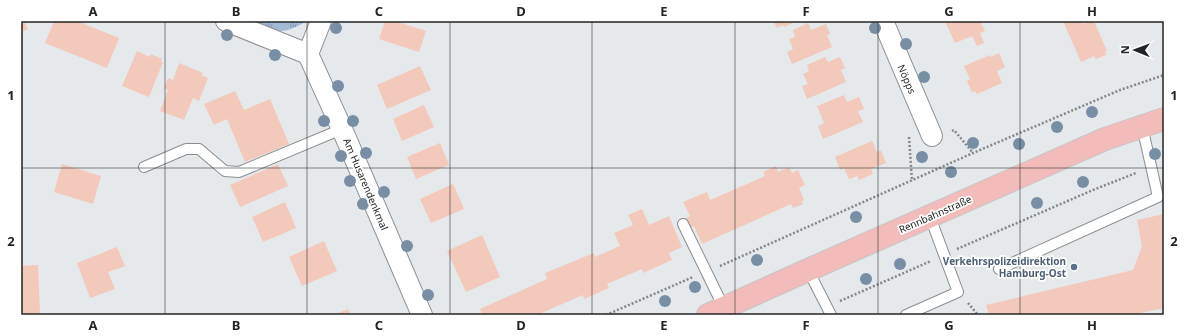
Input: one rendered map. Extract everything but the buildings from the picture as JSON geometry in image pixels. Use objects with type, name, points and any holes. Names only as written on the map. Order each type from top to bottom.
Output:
[{"type":"main road","name":"Rennbahnstraße","points":[[716,312],[1105,139],[1164,119]]},
{"type":"street","points":[[226,21],[308,54],[321,21]]},
{"type":"street","name":"Nöpps","points":[[883,21],[932,136]]},
{"type":"street","name":"Am Husarendenkmal","points":[[308,54],[422,315]]},
{"type":"lane","points":[[999,269],[1161,196],[1142,126]]},
{"type":"lane","points":[[144,167],[186,149],[199,149],[225,172],[239,172],[342,129]]},
{"type":"lane","points":[[906,315],[958,292],[930,217]]},
{"type":"lane","points":[[682,224],[706,272],[716,312]]},
{"type":"lane","points":[[808,270],[829,311]]},
{"type":"path","points":[[606,315],[973,153],[1120,90],[1164,75]]},
{"type":"path","points":[[829,311],[944,255],[1093,190],[1152,167]]},
{"type":"green space","points":[[244,21],[307,21],[285,31],[277,31]]},
{"type":"place","name":"Verkehrspolizeidirektion Hamburg-Ost","points":[[1074,267]]}]
